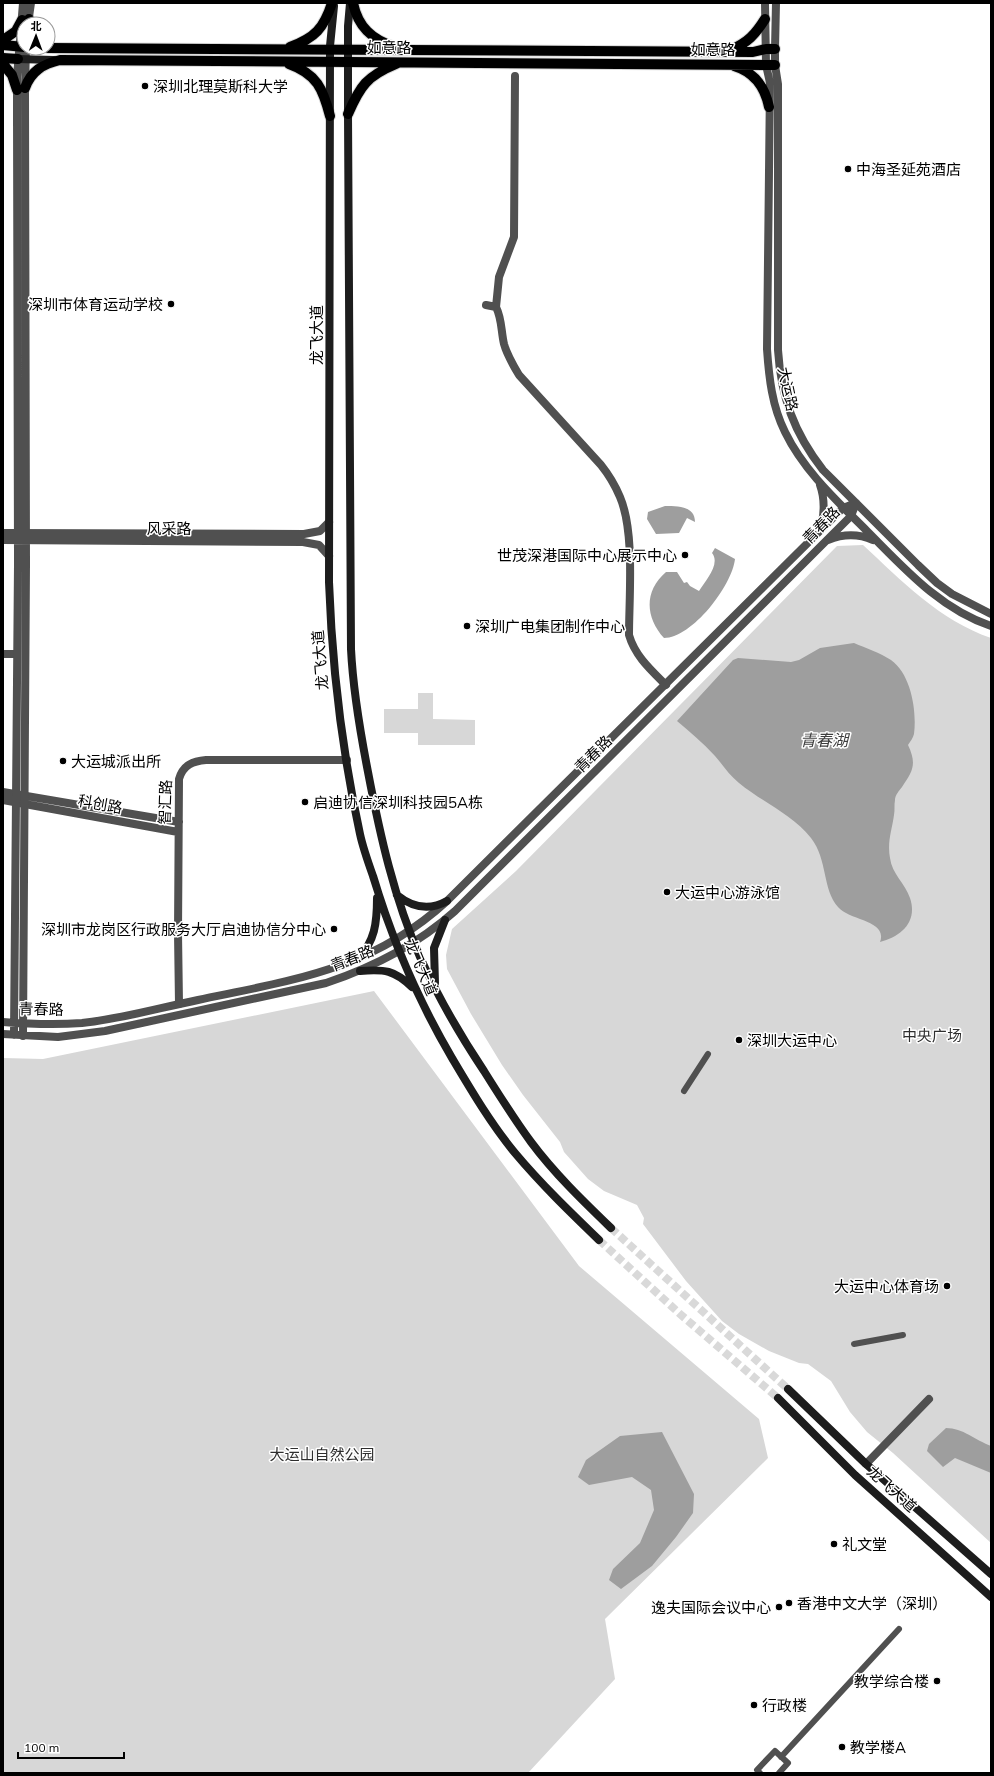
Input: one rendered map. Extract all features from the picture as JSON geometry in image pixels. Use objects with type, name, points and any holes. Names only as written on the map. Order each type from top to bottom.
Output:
[{"type":"main road","points":[[284,49],[304,41],[317,32],[324,24],[333,3]]},
{"type":"main road","name":"龙飞大道","points":[[333,3],[330,49],[329,556],[333,648],[339,712],[360,835],[399,953],[430,1020],[456,1065],[494,1125],[535,1176],[566,1209],[599,1240]]},
{"type":"main road","points":[[352,3],[360,23],[366,32],[376,39],[405,50]]},
{"type":"main road","name":"龙飞大道","points":[[352,3],[348,50],[350,649],[364,753],[381,838],[396,894],[414,943],[435,988],[467,1046],[532,1143],[578,1197],[611,1228]]},
{"type":"main road","points":[[728,52],[754,37],[765,19]]},
{"type":"main road","points":[[3,40],[16,31]]},
{"type":"main road","points":[[3,45],[16,46]]},
{"type":"main road","name":"如意路","points":[[56,47],[728,52],[753,52],[770,49]]},
{"type":"main road","name":"如意路","points":[[3,58],[60,60],[770,65]]},
{"type":"main road","points":[[3,64],[21,89],[36,70],[49,63],[60,60]]},
{"type":"main road","points":[[283,62],[300,68],[316,80],[323,92],[330,116]]},
{"type":"main road","points":[[348,114],[356,96],[371,76],[400,62]]},
{"type":"main road","points":[[728,64],[740,68],[756,79],[766,94],[770,107]]},
{"type":"main road","points":[[358,959],[366,950],[375,931],[377,920],[377,889]]},
{"type":"main road","points":[[396,894],[405,902],[419,907],[432,907],[447,901]]},
{"type":"main road","points":[[435,988],[434,948],[445,920]]},
{"type":"main road","points":[[360,971],[391,971],[398,975],[415,990]]},
{"type":"main road","name":"龙飞大道","points":[[788,1388],[866,1464],[991,1574]]},
{"type":"main road","name":"龙飞大道","points":[[778,1398],[855,1474],[991,1597]]},
{"type":"street","points":[[23,3],[26,16]]},
{"type":"street","points":[[28,16],[31,3]]},
{"type":"street","points":[[765,3],[765,19],[770,49]]},
{"type":"street","points":[[770,49],[776,3]]},
{"type":"street","name":"大运路","points":[[770,49],[768,370],[777,412],[785,431],[799,456],[819,482],[851,516],[938,598],[967,616],[991,626]]},
{"type":"street","points":[[22,56],[21,89],[22,536],[26,796],[23,1036]]},
{"type":"street","name":"大运路","points":[[770,65],[778,84],[778,350],[782,387],[793,422],[812,456],[856,503],[937,582],[952,594],[991,614]]},
{"type":"street","points":[[515,76],[514,237],[499,277],[496,307],[501,316],[505,346],[511,361],[520,375],[601,465],[612,480],[621,498],[627,524],[629,542],[630,635],[632,646],[639,656],[666,685]]},
{"type":"street","points":[[486,306],[496,307]]},
{"type":"street","points":[[818,533],[824,508],[823,496],[819,482]]},
{"type":"street","name":"青春路","points":[[3,1022],[44,1024],[82,1023],[179,1004],[316,975],[358,959],[394,941],[427,919],[447,901],[818,533],[844,508],[856,503]]},
{"type":"street","name":"青春路","points":[[3,1034],[58,1037],[105,1031],[309,988],[360,971],[399,953],[445,920],[851,516],[856,503]]},
{"type":"street","name":"风采路","points":[[3,540],[22,536],[304,534],[320,531],[329,522]]},
{"type":"street","name":"风采路","points":[[3,533],[22,536],[303,542],[319,545],[329,556]]},
{"type":"street","points":[[14,1035],[17,654],[22,536]]},
{"type":"street","points":[[826,541],[841,536],[857,536],[872,539],[879,543]]},
{"type":"street","points":[[3,654],[17,654]]},
{"type":"street","name":"智汇路","points":[[179,1004],[178,822],[179,779],[184,768],[193,762],[206,760],[347,760]]},
{"type":"street","points":[[3,792],[16,798]]},
{"type":"street","points":[[3,800],[26,796],[178,822]]},
{"type":"street","name":"科创路","points":[[16,798],[26,805],[178,832]]},
{"type":"street","points":[[684,1091],[708,1054]]},
{"type":"street","points":[[854,1344],[903,1335]]},
{"type":"street","points":[[866,1464],[929,1399]]},
{"type":"street","points":[[781,1757],[900,1630]]},
{"type":"street","points":[[760,1773],[757,1770],[775,1751],[788,1763],[779,1773]]},
{"type":"green space","name":"深圳大运中心","points":[[863,545],[907,586],[938,610],[972,630],[991,638],[991,1543],[893,1453],[867,1432],[850,1412],[831,1381],[808,1364],[799,1363],[769,1351],[739,1334],[722,1321],[686,1281],[643,1224],[644,1218],[637,1205],[604,1191],[588,1179],[564,1152],[560,1142],[523,1095],[502,1065],[471,1014],[447,969],[446,955],[452,929],[516,871],[837,546]]},
{"type":"green space","points":[[418,693],[433,693],[433,719],[475,720],[475,745],[418,745],[418,733],[384,733],[384,709],[418,709]]},
{"type":"green space","name":"大运山自然公园","points":[[374,991],[579,1266],[759,1419],[768,1458],[605,1619],[615,1679],[528,1773],[3,1773],[3,1058],[43,1059]]},
{"type":"water","points":[[665,506],[675,506],[689,510],[694,517],[695,522],[687,518],[679,533],[656,534],[647,519],[648,512]]},
{"type":"water","points":[[715,548],[735,559],[727,583],[709,609],[698,620],[675,636],[664,638],[653,622],[650,613],[651,596],[654,587],[666,572],[677,572],[684,583],[687,582],[690,586],[699,591],[711,572],[715,562],[712,553]]},
{"type":"water","name":"青春湖","points":[[854,643],[887,657],[898,666],[908,684],[911,694],[915,725],[914,734],[908,745],[913,762],[911,772],[896,796],[889,847],[891,864],[908,893],[912,907],[912,914],[910,921],[901,932],[888,940],[880,942],[881,935],[878,929],[873,925],[844,912],[833,900],[829,892],[820,856],[811,838],[786,815],[739,783],[710,751],[677,721],[733,660],[738,658],[791,662],[799,660],[820,648]]},
{"type":"water","points":[[946,1428],[963,1432],[991,1446],[991,1473],[955,1458],[943,1467],[927,1451],[929,1444]]},
{"type":"water","points":[[662,1432],[694,1494],[693,1513],[676,1537],[652,1566],[621,1589],[609,1580],[613,1569],[640,1543],[654,1510],[651,1490],[632,1477],[589,1485],[578,1477],[586,1460],[620,1436]]},
{"type":"tunnel","points":[[611,1228],[788,1389]]},
{"type":"tunnel","points":[[599,1240],[680,1314],[778,1398]]},
{"type":"place","name":"深圳北理莫斯科大学","points":[[145,86]]},
{"type":"place","name":"中海圣延苑酒店","points":[[848,169]]},
{"type":"place","name":"深圳市体育运动学校","points":[[171,304]]},
{"type":"place","name":"世茂深港国际中心展示中心","points":[[685,555]]},
{"type":"place","name":"深圳广电集团制作中心","points":[[467,626]]},
{"type":"place","name":"大运城派出所","points":[[63,761]]},
{"type":"place","name":"启迪协信深圳科技园5A栋","points":[[305,802]]},
{"type":"place","name":"大运中心游泳馆","points":[[667,892]]},
{"type":"place","name":"深圳市龙岗区行政服务大厅启迪协信分中心","points":[[334,929]]},
{"type":"place","name":"深圳大运中心","points":[[739,1040]]},
{"type":"place","name":"大运中心体育场","points":[[947,1286]]},
{"type":"place","name":"礼文堂","points":[[834,1544]]},
{"type":"place","name":"香港中文大学（深圳）","points":[[789,1603]]},
{"type":"place","name":"逸夫国际会议中心","points":[[779,1607]]},
{"type":"place","name":"教学综合楼","points":[[937,1681]]},
{"type":"place","name":"行政楼","points":[[754,1705]]},
{"type":"place","name":"教学楼A","points":[[842,1747]]},
{"type":"park label","name":"中央广场","points":[[932,1035]]}]
